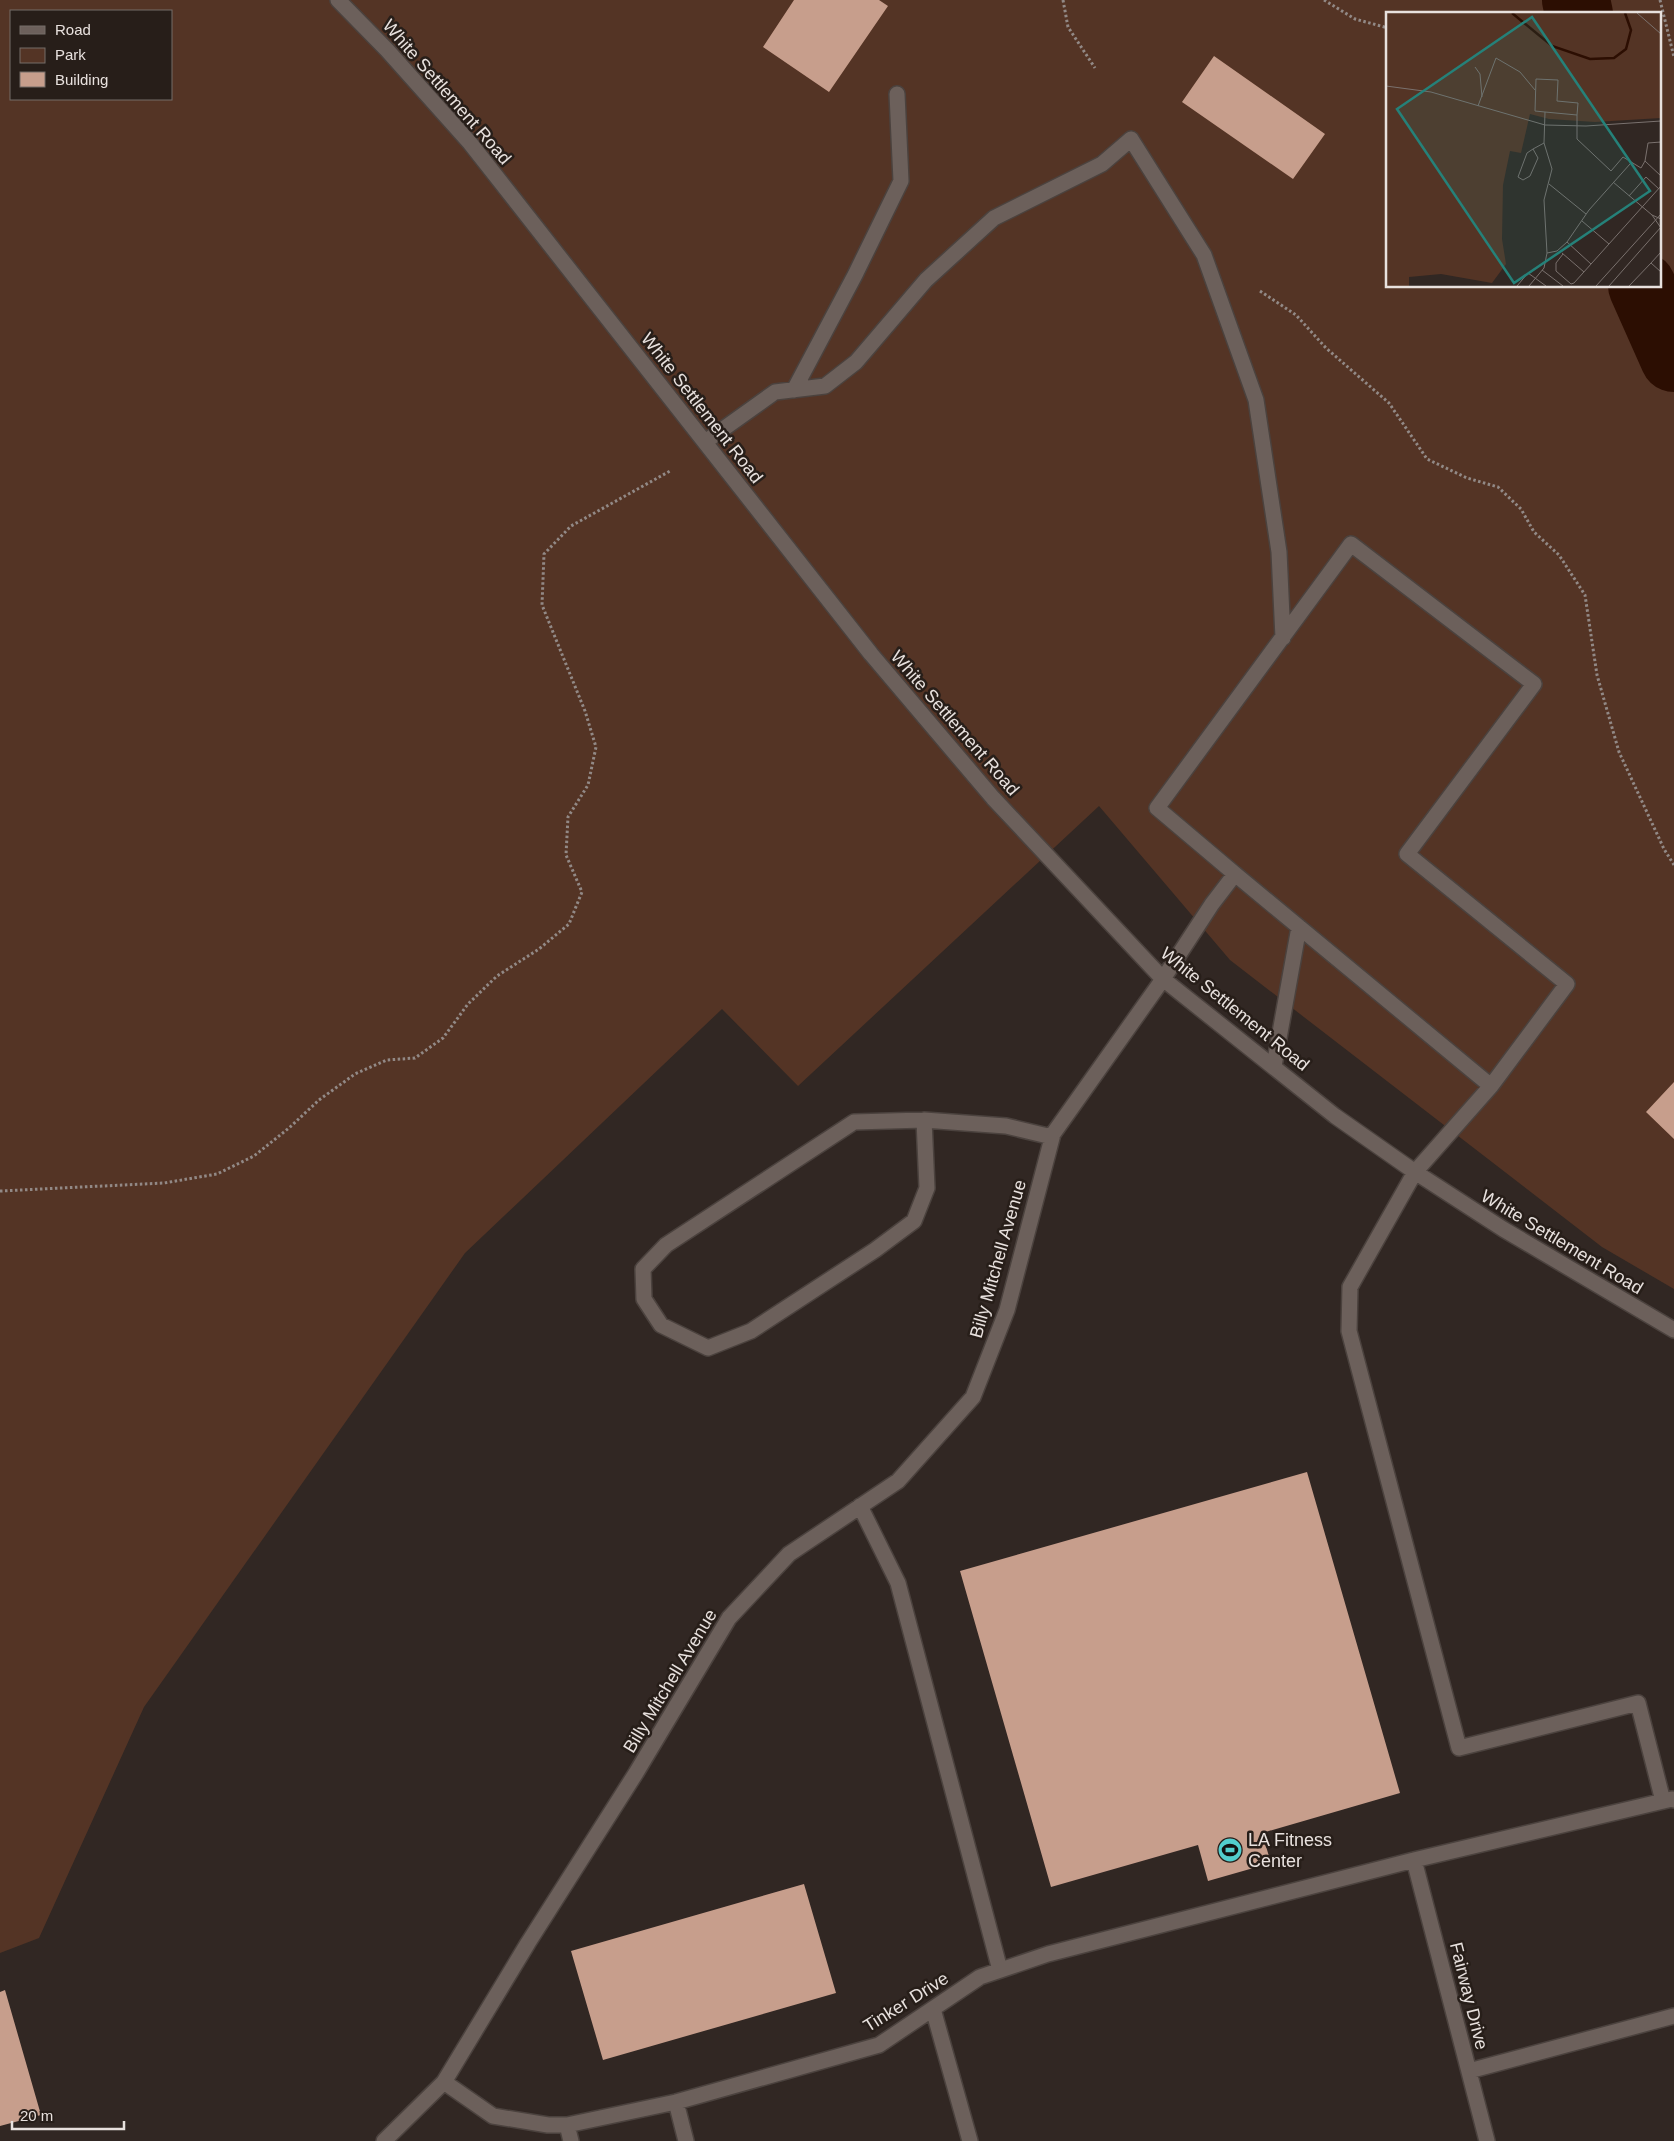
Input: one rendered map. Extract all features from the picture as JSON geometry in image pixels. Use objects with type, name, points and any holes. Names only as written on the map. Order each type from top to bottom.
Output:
[{"type":"street","name":"White Settlement Road","points":[[338,0],[387,50],[470,143],[871,654],[993,798],[1111,926],[1163,979],[1335,1116],[1415,1172],[1503,1229],[1674,1330]]},
{"type":"street","points":[[794,390],[855,276],[901,181],[897,94]]},
{"type":"street","points":[[705,442],[775,392],[824,386],[856,362],[926,280],[994,218],[1102,164],[1131,139],[1204,255],[1256,400],[1279,552],[1283,638]]},
{"type":"street","points":[[1491,1086],[1157,808],[1351,544],[1534,684],[1407,854],[1567,984],[1491,1086],[1415,1172],[1350,1286],[1349,1331],[1459,1748],[1638,1703],[1669,1800]]},
{"type":"street","name":"Billy Mitchell Avenue","points":[[444,2082],[528,1942],[636,1773],[729,1618],[789,1554],[898,1480],[973,1397],[1007,1310],[1052,1137],[1163,979],[1212,904],[1235,874]]},
{"type":"street","points":[[1274,1066],[1299,927]]},
{"type":"street","points":[[924,1120],[927,1188],[914,1221],[876,1250],[751,1331],[708,1348],[661,1325],[644,1299],[643,1269],[666,1246],[854,1122],[924,1120],[1006,1126],[1052,1137]]},
{"type":"street","points":[[860,1506],[898,1583],[1000,1970]]},
{"type":"street","name":"Tinker Drive","points":[[444,2082],[493,2116],[548,2125],[567,2125],[676,2102],[878,2045],[980,1977],[1048,1954],[1414,1860],[1669,1800]]},
{"type":"street","name":"Fairway Drive","points":[[1414,1860],[1487,2141]]},
{"type":"street","points":[[933,2009],[970,2141]]},
{"type":"street","points":[[1469,2071],[1674,2016]]},
{"type":"street","points":[[384,2141],[444,2082]]},
{"type":"street","points":[[676,2102],[686,2141]]},
{"type":"street","points":[[567,2125],[571,2141]]},
{"type":"path","points":[[1063,0],[1068,27],[1095,68]]},
{"type":"path","points":[[1324,0],[1354,19],[1386,27]]},
{"type":"path","points":[[1660,0],[1674,57]]},
{"type":"path","points":[[1260,291],[1296,315],[1326,348],[1389,403],[1427,459],[1467,478],[1498,487],[1521,508],[1534,532],[1559,555],[1585,595],[1597,676],[1619,752],[1664,849],[1674,865]]},
{"type":"path","points":[[0,1191],[130,1186],[164,1183],[216,1174],[254,1156],[289,1128],[319,1100],[355,1074],[387,1060],[415,1058],[443,1038],[468,1004],[497,976],[539,949],[569,924],[582,892],[566,855],[568,817],[588,785],[596,747],[585,711],[542,605],[544,554],[571,526],[670,471]]},
{"type":"green space","points":[[0,0],[1674,0],[1674,1289],[1602,1247],[1230,960],[1099,806],[798,1086],[722,1009],[465,1253],[144,1707],[39,1938],[0,1953]]},
{"type":"building","points":[[794,0],[879,0],[888,6],[829,92],[763,47]]},
{"type":"building","points":[[1214,56],[1325,134],[1293,179],[1182,102]]},
{"type":"building","points":[[1674,1082],[1674,1139],[1646,1112]]},
{"type":"building","points":[[1307,1472],[1400,1793],[1262,1833],[1271,1863],[1208,1881],[1198,1845],[1051,1887],[960,1571]]},
{"type":"building","points":[[804,1884],[836,1993],[603,2060],[571,1951]]},
{"type":"building","points":[[5,1990],[41,2115],[0,2126],[0,1992]]},
{"type":"waterway","points":[[1576,0],[1579,12]]},
{"type":"waterway","points":[[1643,288],[1674,358]]},
{"type":"place","name":"LA Fitness Center","points":[[1230,1850]]}]
